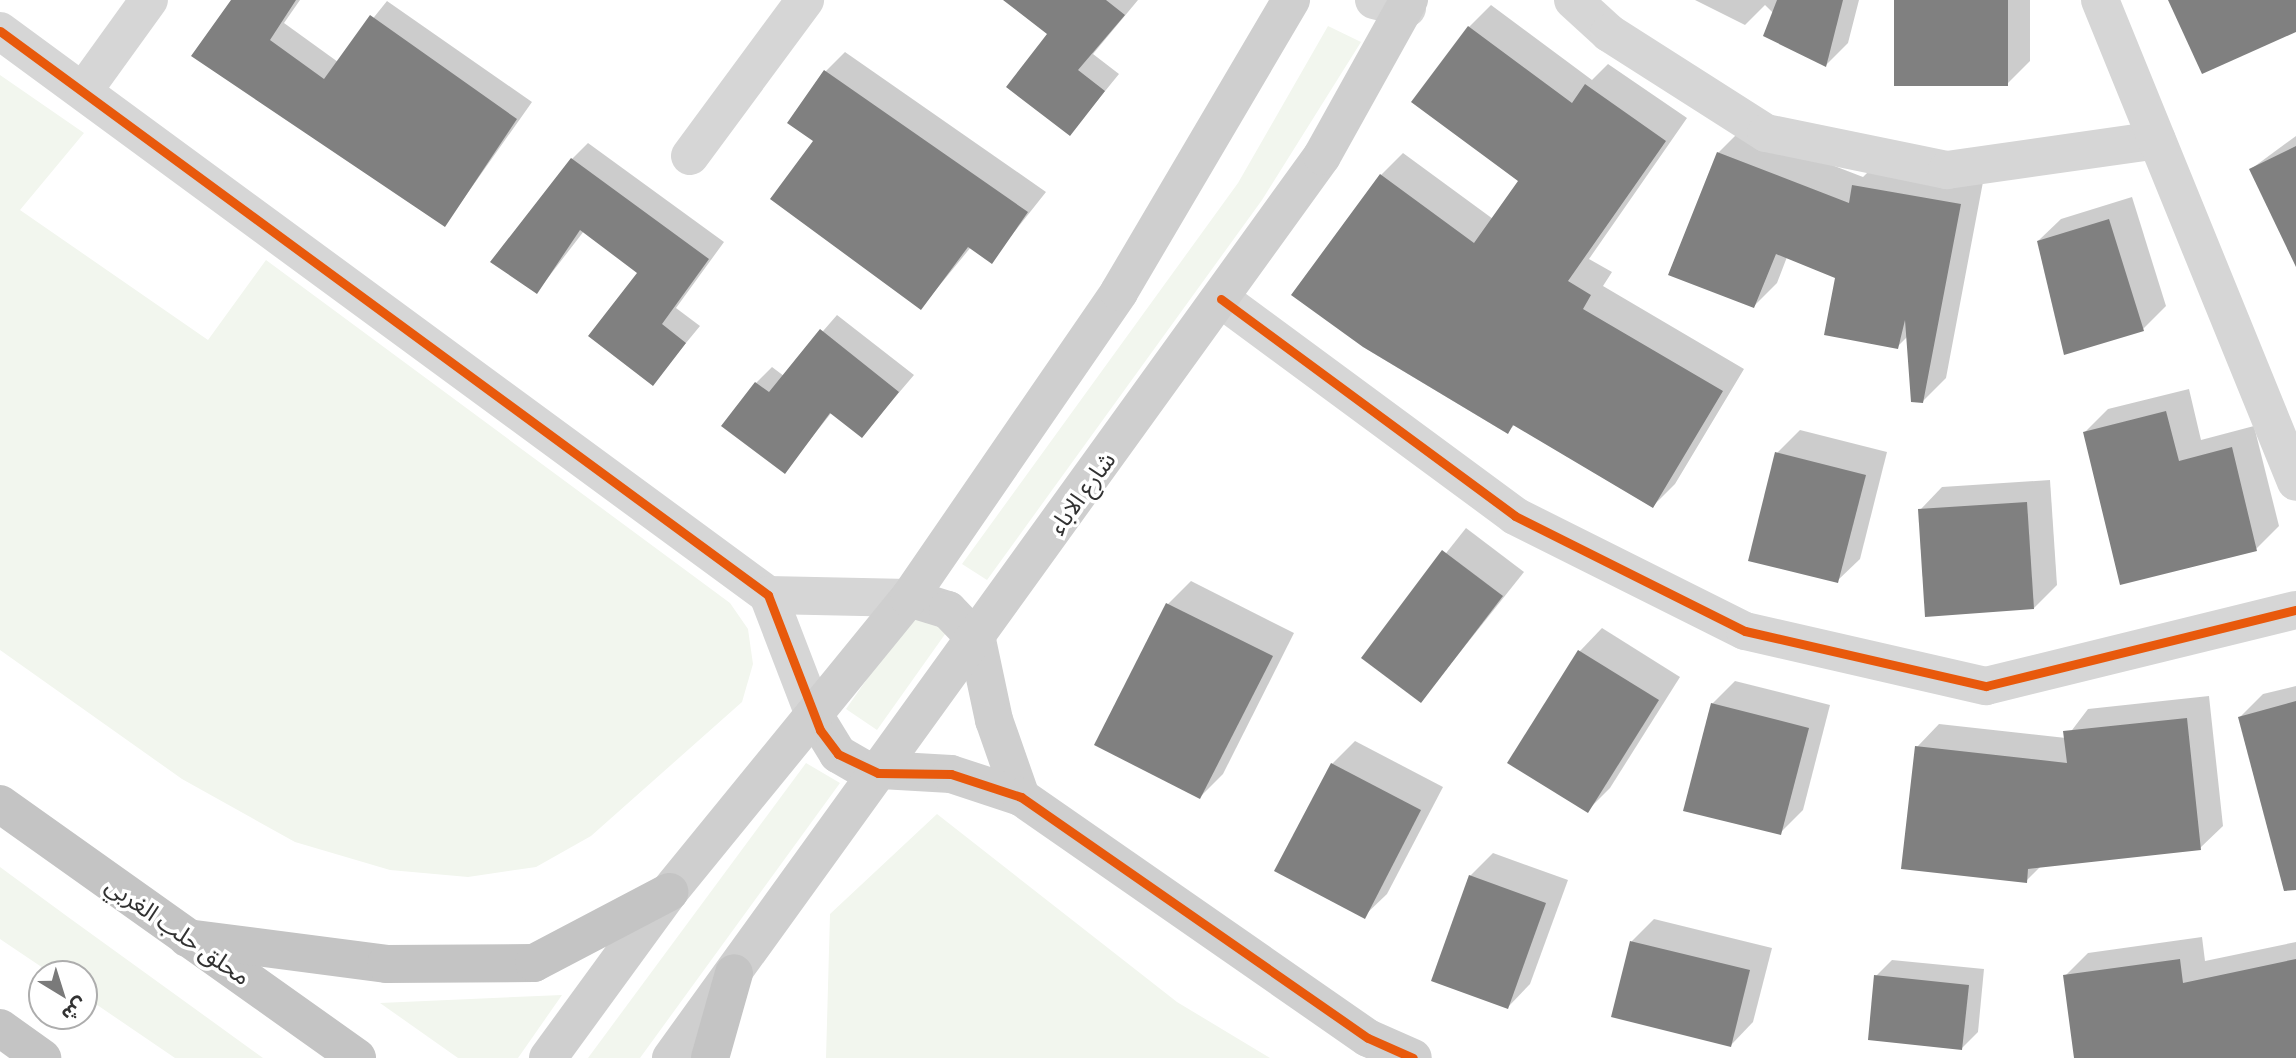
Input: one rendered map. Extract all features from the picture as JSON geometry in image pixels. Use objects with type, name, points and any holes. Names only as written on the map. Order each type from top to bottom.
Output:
[{"type":"highway","name":"محلق حلب الغربي","points":[[0,804],[357,1058]]},
{"type":"highway","points":[[187,938],[386,964],[534,963],[669,891]]},
{"type":"highway","points":[[710,1058],[734,972]]},
{"type":"highway","points":[[0,1028],[42,1058]]},
{"type":"main road","points":[[548,1058],[669,891],[909,598],[1119,292],[1291,0]]},
{"type":"main road","name":"شارع الاباء","points":[[671,1058],[977,640],[1322,156],[1397,3]]},
{"type":"main road","points":[[909,598],[948,610],[977,640],[994,720],[1021,797]]},
{"type":"main road","points":[[814,715],[838,754],[878,773],[951,774],[1021,797],[1368,1038],[1413,1058]]},
{"type":"street","points":[[84,90],[149,0]]},
{"type":"street","points":[[690,156],[805,0]]},
{"type":"street","points":[[1573,0],[1609,33],[1766,133],[1947,170],[2157,140]]},
{"type":"street","points":[[2100,0],[2296,482]]},
{"type":"street","points":[[0,31],[84,90],[768,595],[814,715]]},
{"type":"street","points":[[1222,299],[1516,516],[1745,631],[1986,686],[2296,610]]},
{"type":"street","points":[[768,595],[909,598]]},
{"type":"shaded area","points":[[1328,26],[1361,42],[1262,200],[987,580],[962,564],[1238,183]]},
{"type":"shaded area","points":[[0,75],[84,133],[20,210],[208,340],[266,260],[730,603],[748,629],[753,664],[742,702],[591,836],[536,867],[468,877],[390,870],[295,842],[182,779],[0,650]]},
{"type":"shaded area","points":[[917,608],[948,630],[877,730],[846,709]]},
{"type":"shaded area","points":[[806,763],[840,783],[640,1058],[588,1058]]},
{"type":"shaded area","points":[[937,814],[1177,1002],[1270,1058],[826,1058],[830,914]]},
{"type":"shaded area","points":[[0,867],[263,1058],[175,1058],[98,1006],[98,960],[31,960],[0,939]]},
{"type":"shaded area","points":[[562,995],[518,1058],[458,1058],[380,1003]]},
{"type":"building","points":[[231,0],[296,0],[270,40],[324,79],[370,15],[517,119],[445,227],[191,56]]},
{"type":"building","points":[[1003,0],[1106,0],[1125,15],[1078,70],[1105,91],[1070,136],[1006,87],[1047,34]]},
{"type":"building","points":[[1777,0],[1843,0],[1826,67],[1763,36]]},
{"type":"building","points":[[1894,0],[2008,0],[2008,86],[1894,86]]},
{"type":"building","points":[[2168,0],[2296,0],[2296,32],[2202,74]]},
{"type":"building","points":[[1468,26],[1572,103],[1585,84],[1666,141],[1568,281],[1591,295],[1583,309],[1723,391],[1653,508],[1513,425],[1508,434],[1363,347],[1291,295],[1380,174],[1474,243],[1518,181],[1411,102]]},
{"type":"building","points":[[824,70],[1028,212],[992,264],[968,247],[921,310],[770,199],[813,141],[787,123]]},
{"type":"building","points":[[2296,146],[2296,267],[2249,169]]},
{"type":"building","points":[[1717,152],[1849,203],[1852,185],[1961,204],[1923,403],[1911,402],[1905,320],[1898,349],[1824,335],[1835,278],[1776,254],[1754,308],[1668,275]]},
{"type":"building","points":[[571,158],[709,259],[662,324],[686,343],[653,386],[588,336],[637,273],[580,230],[537,294],[490,262]]},
{"type":"building","points":[[2109,219],[2144,331],[2064,355],[2037,241]]},
{"type":"building","points":[[820,329],[899,392],[862,438],[830,413],[785,474],[721,426],[755,382],[769,392]]},
{"type":"building","points":[[2166,411],[2179,461],[2232,447],[2257,551],[2120,585],[2083,432]]},
{"type":"building","points":[[1775,452],[1866,475],[1838,583],[1748,561]]},
{"type":"building","points":[[2027,502],[2034,609],[1925,617],[1918,509]]},
{"type":"building","points":[[1442,550],[1503,596],[1421,703],[1361,658]]},
{"type":"building","points":[[1166,603],[1273,656],[1200,799],[1094,745]]},
{"type":"building","points":[[1578,650],[1659,700],[1588,813],[1507,763]]},
{"type":"building","points":[[2296,701],[2296,890],[2284,891],[2238,717]]},
{"type":"building","points":[[1711,703],[1809,728],[1781,835],[1683,811]]},
{"type":"building","points":[[2187,718],[2201,850],[2028,869],[2027,883],[1901,869],[1915,746],[2067,763],[2063,731]]},
{"type":"building","points":[[1331,763],[1421,810],[1365,919],[1274,871]]},
{"type":"building","points":[[1469,875],[1546,903],[1508,1009],[1431,981]]},
{"type":"building","points":[[1630,941],[1750,970],[1731,1047],[1611,1017]]},
{"type":"building","points":[[2180,959],[2183,983],[2296,959],[2296,1058],[2074,1058],[2063,975]]},
{"type":"building","points":[[1874,975],[1969,985],[1962,1050],[1868,1040]]},
{"type":"cycle path","points":[[0,31],[768,595],[820,730],[838,754],[878,773],[951,774],[1021,797],[1368,1038],[1413,1058]]},
{"type":"cycle path","points":[[1221,299],[1515,516],[1745,631],[1986,686],[2296,610]]}]
